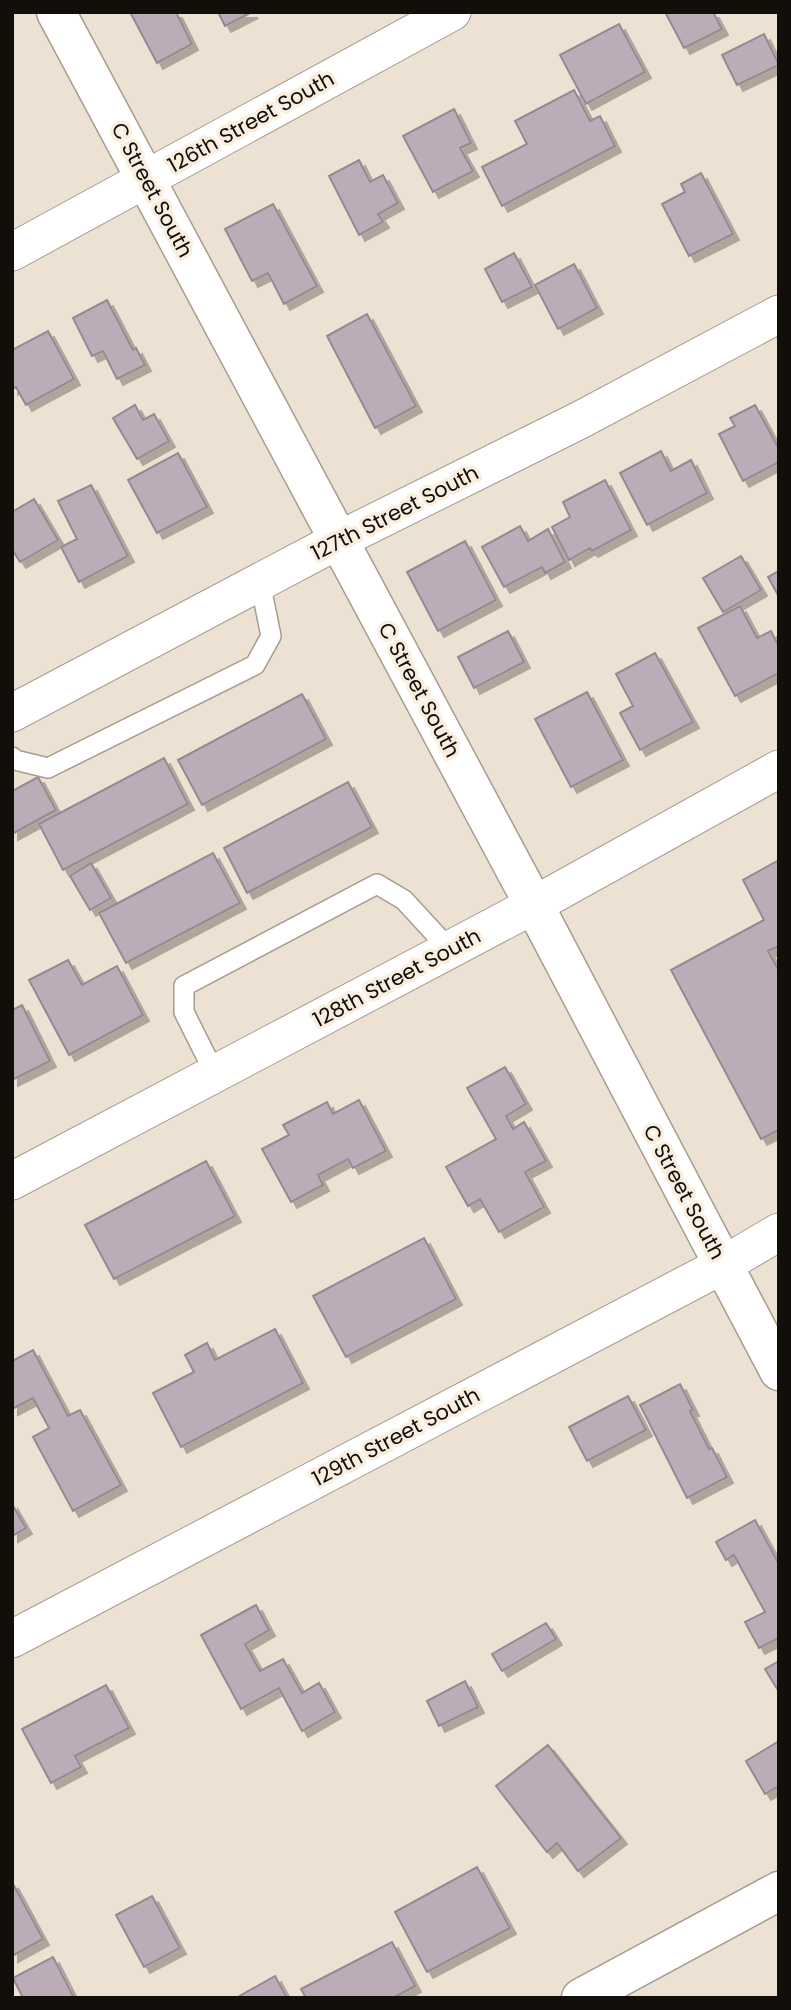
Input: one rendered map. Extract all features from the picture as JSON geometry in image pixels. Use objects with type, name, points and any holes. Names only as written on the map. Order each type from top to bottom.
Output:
[{"type":"street","name":"C Street South","points":[[56,12],[534,905],[779,1371]]},
{"type":"street","name":"126th Street South","points":[[12,252],[452,12]]},
{"type":"street","name":"127th Street South","points":[[12,713],[339,540],[580,420],[779,314]]},
{"type":"street","name":"128th Street South","points":[[12,1181],[534,905],[779,769]]},
{"type":"street","name":"129th Street South","points":[[12,1639],[723,1265],[779,1232]]},
{"type":"street","points":[[581,1998],[779,1891]]},
{"type":"lane","points":[[12,757],[48,768],[254,665],[271,636],[260,582]]},
{"type":"lane","points":[[215,1074],[184,1012],[184,986],[196,979],[377,884],[404,900],[450,950]]},
{"type":"building","points":[[130,12],[176,12],[192,44],[157,63]]},
{"type":"building","points":[[218,12],[252,12],[225,26]]},
{"type":"building","points":[[665,12],[713,12],[722,29],[684,48]]},
{"type":"building","points":[[619,24],[645,72],[586,104],[560,55]]},
{"type":"building","points":[[764,34],[779,65],[737,85],[722,55]]},
{"type":"building","points":[[574,90],[590,121],[600,116],[615,146],[502,206],[482,167],[527,144],[515,121]]},
{"type":"building","points":[[454,109],[471,143],[460,148],[473,171],[433,192],[403,136]]},
{"type":"building","points":[[359,160],[370,182],[383,175],[398,203],[378,214],[383,222],[359,235],[329,176]]},
{"type":"building","points":[[701,173],[733,234],[689,256],[662,204],[685,192],[681,184]]},
{"type":"building","points":[[273,204],[317,286],[284,304],[268,273],[252,281],[225,229]]},
{"type":"building","points":[[514,253],[532,287],[502,302],[485,269]]},
{"type":"building","points":[[574,264],[597,308],[558,329],[535,285]]},
{"type":"building","points":[[107,300],[133,350],[136,348],[145,365],[117,379],[103,351],[92,356],[73,318]]},
{"type":"building","points":[[367,314],[416,406],[375,428],[327,336]]},
{"type":"building","points":[[48,331],[74,379],[26,405],[16,387],[12,389],[12,350]]},
{"type":"building","points":[[135,405],[143,420],[154,414],[169,441],[137,459],[113,418]]},
{"type":"building","points":[[755,405],[779,449],[779,462],[743,481],[719,434],[735,426],[730,418]]},
{"type":"building","points":[[661,451],[671,471],[691,460],[707,493],[647,525],[620,473]]},
{"type":"building","points":[[178,453],[207,507],[157,533],[128,480]]},
{"type":"building","points":[[605,480],[631,530],[569,560],[552,527],[570,517],[563,502]]},
{"type":"building","points":[[91,485],[128,556],[79,582],[61,547],[77,539],[58,501]]},
{"type":"building","points":[[34,499],[58,540],[20,562],[12,549],[12,512]]},
{"type":"building","points":[[520,526],[528,541],[548,529],[565,562],[545,573],[542,567],[504,587],[482,547]]},
{"type":"building","points":[[465,541],[496,600],[438,631],[407,572]]},
{"type":"building","points":[[741,556],[761,590],[723,612],[703,578]]},
{"type":"building","points":[[779,571],[779,597],[768,577]]},
{"type":"building","points":[[740,606],[757,638],[771,631],[779,647],[779,673],[735,696],[698,628]]},
{"type":"building","points":[[508,631],[524,662],[474,688],[458,657]]},
{"type":"building","points":[[655,653],[693,722],[640,750],[620,713],[633,706],[616,674]]},
{"type":"building","points":[[587,692],[623,760],[571,787],[535,719]]},
{"type":"building","points":[[302,694],[326,739],[202,805],[178,760]]},
{"type":"building","points":[[164,758],[188,804],[63,870],[39,824]]},
{"type":"building","points":[[38,777],[56,810],[12,834],[12,791]]},
{"type":"building","points":[[348,782],[372,827],[247,893],[224,848]]},
{"type":"building","points":[[213,853],[240,903],[126,963],[99,913]]},
{"type":"building","points":[[779,860],[779,946],[768,951],[779,971],[779,1130],[761,1139],[671,970],[764,920],[743,880]]},
{"type":"building","points":[[91,863],[111,898],[90,910],[70,876]]},
{"type":"building","points":[[68,960],[82,985],[117,966],[143,1015],[69,1055],[29,980]]},
{"type":"building","points":[[22,1005],[50,1061],[12,1080],[12,1010]]},
{"type":"building","points":[[505,1067],[526,1104],[506,1116],[513,1129],[524,1122],[546,1161],[525,1172],[544,1207],[499,1232],[480,1199],[468,1206],[446,1167],[496,1139],[467,1088]]},
{"type":"building","points":[[359,1100],[386,1151],[353,1168],[348,1159],[318,1175],[323,1185],[291,1202],[262,1149],[289,1135],[283,1125],[327,1102],[333,1114]]},
{"type":"building","points":[[206,1161],[235,1216],[114,1279],[85,1225]]},
{"type":"building","points":[[424,1238],[456,1299],[346,1357],[313,1296]]},
{"type":"building","points":[[275,1329],[303,1383],[181,1447],[153,1393],[194,1372],[185,1355],[207,1343],[215,1360]]},
{"type":"building","points":[[33,1350],[68,1416],[80,1410],[121,1485],[73,1511],[33,1437],[49,1428],[33,1398],[12,1409],[12,1361]]},
{"type":"building","points":[[680,1384],[709,1449],[712,1448],[727,1477],[687,1498],[640,1405]]},
{"type":"building","points":[[628,1396],[646,1430],[587,1461],[569,1427]]},
{"type":"building","points":[[12,1504],[26,1528],[12,1536]]},
{"type":"building","points":[[755,1520],[779,1564],[779,1638],[759,1648],[745,1622],[765,1612],[734,1555],[726,1560],[716,1542]]},
{"type":"building","points":[[256,1605],[269,1630],[245,1644],[260,1671],[283,1659],[302,1693],[319,1683],[335,1712],[302,1731],[279,1688],[241,1709],[201,1635]]},
{"type":"building","points":[[546,1623],[556,1639],[502,1671],[492,1654]]},
{"type":"building","points":[[779,1661],[779,1692],[765,1669]]},
{"type":"building","points":[[465,1681],[478,1707],[439,1726],[427,1701]]},
{"type":"building","points":[[106,1685],[129,1728],[75,1756],[81,1767],[51,1783],[22,1729]]},
{"type":"building","points":[[779,1741],[779,1786],[765,1794],[746,1761]]},
{"type":"building","points":[[548,1745],[621,1838],[578,1871],[557,1843],[547,1852],[496,1786]]},
{"type":"building","points":[[477,1867],[510,1928],[427,1972],[395,1912]]},
{"type":"building","points":[[12,1882],[43,1939],[12,1956]]},
{"type":"building","points":[[152,1896],[180,1948],[144,1967],[116,1915]]},
{"type":"building","points":[[392,1942],[415,1986],[393,1998],[306,1998],[301,1989]]},
{"type":"building","points":[[53,1957],[74,1998],[23,1998],[13,1978]]},
{"type":"building","points":[[275,1976],[287,1998],[236,1998]]}]
